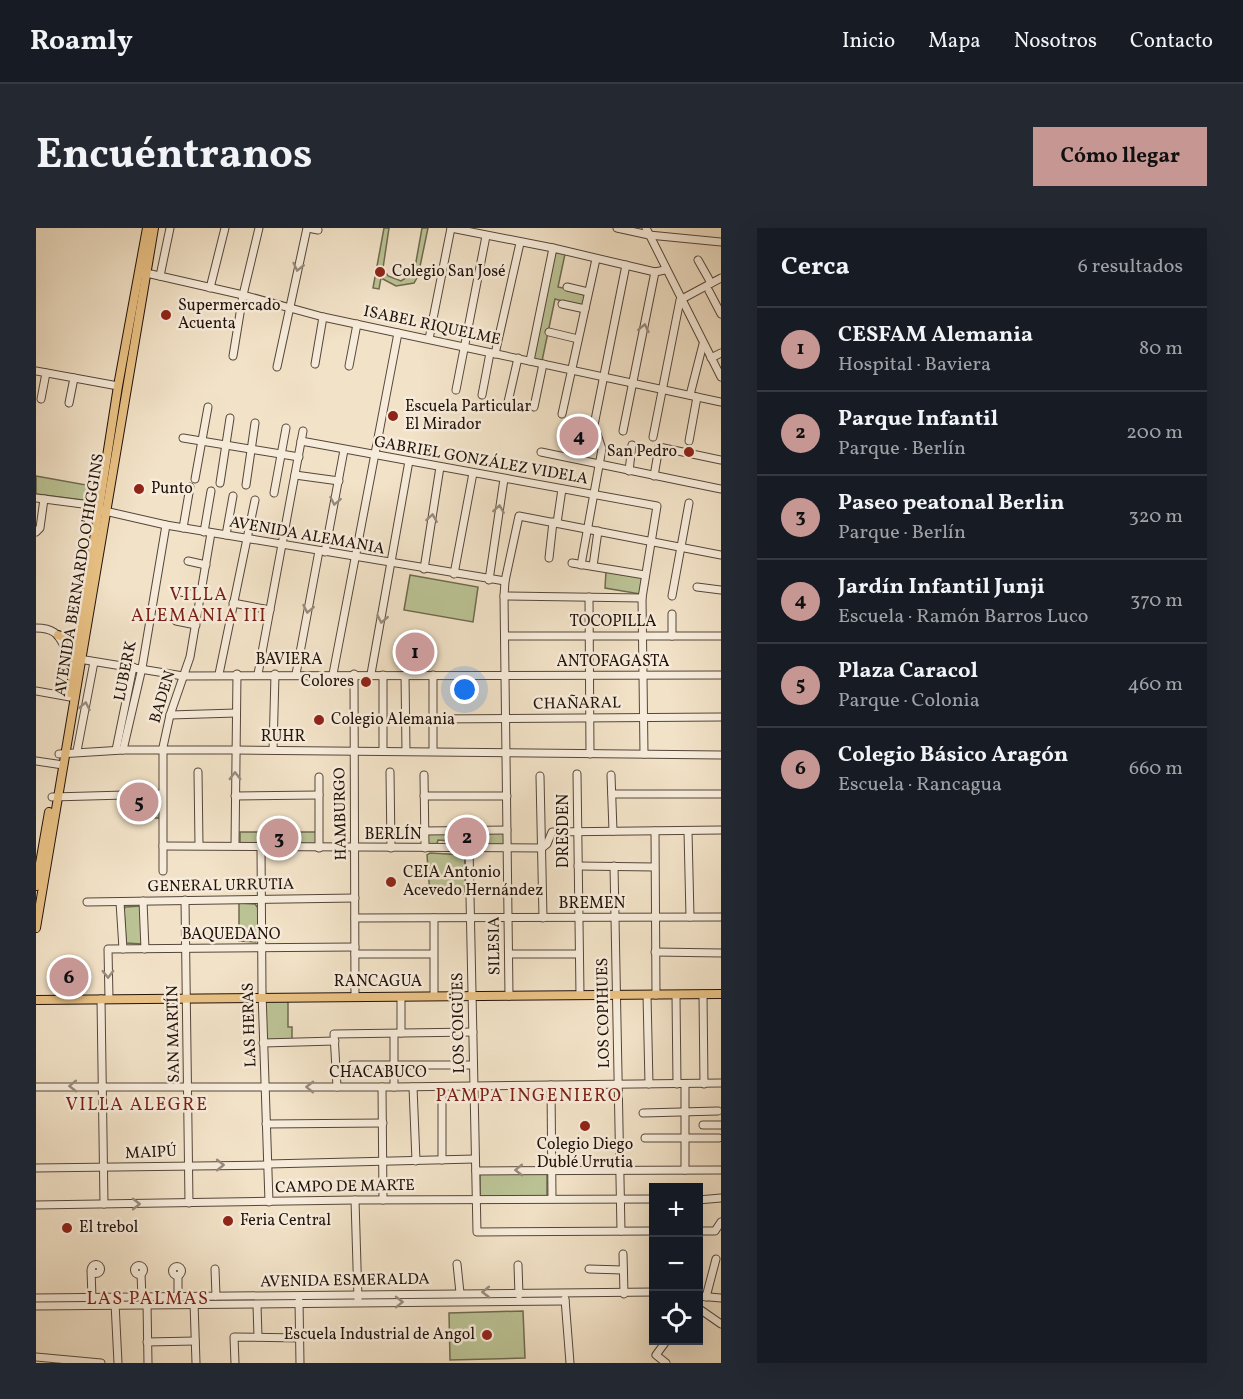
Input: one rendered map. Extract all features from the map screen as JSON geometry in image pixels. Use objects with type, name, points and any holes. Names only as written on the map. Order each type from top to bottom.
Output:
[{"type":"main road","name":"AVENIDA BERNARDO O'HIGGINS","points":[[101,509],[121,421],[143,273],[147,228]]},
{"type":"main road","name":"AVENIDA BERNARDO O'HIGGINS","points":[[62,754],[90,584],[118,386],[154,228]]},
{"type":"main road","points":[[121,421],[123,395],[118,386],[125,382],[130,366]]},
{"type":"main road","name":"AVENIDA BERNARDO O'HIGGINS","points":[[36,928],[77,658],[78,633],[90,584]]},
{"type":"main road","points":[[58,635],[66,638],[78,633]]},
{"type":"main road","name":"AVENIDA BERNARDO O'HIGGINS","points":[[36,886],[55,796]]},
{"type":"main road","name":"RANCAGUA","points":[[36,1000],[721,994]]},
{"type":"street","points":[[160,276],[170,228]]},
{"type":"street","points":[[210,288],[225,228]]},
{"type":"street","points":[[233,356],[243,295],[259,228]]},
{"type":"street","points":[[277,367],[307,228],[318,230]]},
{"type":"street","points":[[429,339],[451,228],[554,248],[656,273],[665,270]]},
{"type":"street","points":[[617,228],[721,242]]},
{"type":"street","points":[[647,232],[721,377]]},
{"type":"street","points":[[456,390],[486,236]]},
{"type":"street","points":[[482,395],[520,243]]},
{"type":"street","points":[[530,361],[554,248]]},
{"type":"street","points":[[562,414],[596,259]]},
{"type":"street","points":[[698,260],[711,283]]},
{"type":"street","points":[[581,565],[602,446],[593,428],[626,265]]},
{"type":"street","name":"ISABEL RIQUELME","points":[[143,273],[289,306],[323,317],[721,402]]},
{"type":"street","points":[[623,431],[656,273]]},
{"type":"street","points":[[652,437],[680,300],[721,278]]},
{"type":"street","points":[[567,287],[588,292]]},
{"type":"street","points":[[709,291],[721,314]]},
{"type":"street","points":[[562,304],[585,309]]},
{"type":"street","points":[[315,364],[323,317]]},
{"type":"street","points":[[349,366],[357,324]]},
{"type":"street","points":[[549,332],[578,339]]},
{"type":"street","points":[[333,674],[398,333]]},
{"type":"street","points":[[689,441],[703,344]]},
{"type":"street","points":[[711,358],[721,353]]},
{"type":"street","points":[[508,402],[518,358]]},
{"type":"street","points":[[534,407],[543,364]]},
{"type":"street","points":[[36,371],[118,386]]},
{"type":"street","points":[[41,399],[46,373]]},
{"type":"street","points":[[69,403],[74,378]]},
{"type":"street","points":[[195,479],[208,408]]},
{"type":"street","points":[[220,483],[230,418]]},
{"type":"street","points":[[246,485],[255,423]]},
{"type":"street","points":[[274,493],[286,428]]},
{"type":"street","points":[[258,674],[303,431]]},
{"type":"street","points":[[183,438],[299,457]]},
{"type":"street","name":"GABRIEL GONZÁLEZ VIDELA","points":[[301,441],[657,506],[651,541]]},
{"type":"street","points":[[629,471],[632,445]]},
{"type":"street","points":[[654,476],[659,447],[721,460]]},
{"type":"street","points":[[296,674],[344,450]]},
{"type":"street","points":[[541,452],[721,489]]},
{"type":"street","points":[[371,674],[409,461]]},
{"type":"street","points":[[424,569],[440,467]]},
{"type":"street","points":[[454,574],[473,473]]},
{"type":"street","points":[[295,475],[339,481]]},
{"type":"street","points":[[489,580],[504,478]]},
{"type":"street","points":[[183,528],[190,487]]},
{"type":"street","points":[[549,558],[562,489]]},
{"type":"street","name":"BADEN","points":[[163,871],[162,750],[196,625],[207,565],[211,491]]},
{"type":"street","points":[[226,536],[233,496]]},
{"type":"street","name":"AVENIDA ALEMANIA","points":[[36,498],[101,509],[166,525],[226,536],[505,582]]},
{"type":"street","points":[[37,531],[44,499]]},
{"type":"street","points":[[219,674],[255,500]]},
{"type":"street","points":[[672,596],[688,503]]},
{"type":"street","name":"SILESIA","points":[[509,996],[505,582],[519,516],[555,523]]},
{"type":"street","points":[[555,523],[721,555]]},
{"type":"street","name":"LUBERK","points":[[119,750],[142,668],[166,525]]},
{"type":"street","points":[[592,567],[598,531]]},
{"type":"street","points":[[644,754],[642,598],[651,541]]},
{"type":"street","points":[[188,561],[207,565]]},
{"type":"street","points":[[572,563],[645,575]]},
{"type":"street","points":[[697,587],[721,590]]},
{"type":"street","points":[[176,591],[201,596]]},
{"type":"street","points":[[504,596],[642,598]]},
{"type":"street","points":[[589,597],[590,754]]},
{"type":"street","points":[[233,603],[270,610]]},
{"type":"street","points":[[672,614],[672,636]]},
{"type":"street","points":[[176,621],[196,625]]},
{"type":"street","points":[[36,628],[46,628],[58,635],[77,658]]},
{"type":"street","name":"TOCOPILLA","points":[[505,636],[721,636]]},
{"type":"street","name":"BAVIERA","points":[[77,658],[183,676],[219,674],[505,676]]},
{"type":"street","name":"AVENIDA BERNARDO O'HIGGINS","points":[[77,751],[94,662]]},
{"type":"street","name":"LUBERK","points":[[119,750],[133,667]]},
{"type":"street","points":[[235,845],[237,674]]},
{"type":"street","points":[[273,750],[274,674]]},
{"type":"street","name":"HAMBURGO","points":[[354,674],[355,997]]},
{"type":"street","points":[[382,675],[383,751]]},
{"type":"street","points":[[405,675],[406,751]]},
{"type":"street","points":[[433,675],[433,751]]},
{"type":"street","name":"ANTOFAGASTA","points":[[505,676],[721,675]]},
{"type":"street","points":[[36,691],[70,697]]},
{"type":"street","points":[[170,715],[236,713]]},
{"type":"street","name":"CHAÑARAL","points":[[433,719],[721,717]]},
{"type":"street","name":"RUHR","points":[[62,754],[77,751],[119,750],[273,750],[721,755]]},
{"type":"street","points":[[36,761],[60,765]]},
{"type":"street","points":[[198,772],[199,845]]},
{"type":"street","points":[[390,772],[392,848]]},
{"type":"street","name":"DRESDEN","points":[[577,774],[580,995]]},
{"type":"street","points":[[424,775],[425,848]]},
{"type":"street","points":[[611,775],[612,831]]},
{"type":"street","points":[[540,776],[543,918]]},
{"type":"street","points":[[319,777],[319,848]]},
{"type":"street","points":[[55,796],[162,794]]},
{"type":"street","points":[[612,794],[721,794]]},
{"type":"street","points":[[235,796],[319,795]]},
{"type":"street","points":[[424,796],[507,796]]},
{"type":"street","name":"BERLÍN","points":[[425,831],[507,830]]},
{"type":"street","points":[[542,848],[547,844],[552,832],[721,830]]},
{"type":"street","points":[[649,1084],[651,995],[655,952],[655,831]]},
{"type":"street","points":[[688,831],[690,917]]},
{"type":"street","name":"BERLÍN","points":[[163,846],[542,848]]},
{"type":"street","name":"LAS HERAS","points":[[261,847],[263,1043],[269,1202]]},
{"type":"street","name":"LOS COIGÜES","points":[[469,848],[477,1232],[621,1231]]},
{"type":"street","points":[[578,866],[654,867]]},
{"type":"street","name":"LOS COPIHUES","points":[[614,866],[621,1231]]},
{"type":"street","name":"GENERAL URRUTIA","points":[[87,902],[355,898]]},
{"type":"street","name":"SAN MARTÍN","points":[[185,900],[189,1203]]},
{"type":"street","points":[[143,901],[145,949]]},
{"type":"street","points":[[120,902],[123,949]]},
{"type":"street","name":"BREMEN","points":[[355,918],[721,917]]},
{"type":"street","points":[[434,918],[434,996]]},
{"type":"street","name":"BAQUEDANO","points":[[105,999],[108,949],[262,948],[355,951]]},
{"type":"street","points":[[355,951],[433,954]]},
{"type":"street","points":[[655,952],[721,953]]},
{"type":"street","points":[[509,954],[579,954]]},
{"type":"street","points":[[676,994],[684,1112],[685,1170]]},
{"type":"street","points":[[704,994],[704,1084]]},
{"type":"street","points":[[394,1087],[401,997]]},
{"type":"street","points":[[104,1204],[102,1086],[105,999]]},
{"type":"street","points":[[263,1043],[397,1034],[473,1032]]},
{"type":"street","points":[[335,1038],[337,1087]]},
{"type":"street","points":[[352,1065],[473,1065]]},
{"type":"street","name":"CHACABUCO","points":[[36,1087],[442,1087],[721,1083]]},
{"type":"street","points":[[551,1085],[552,1199]]},
{"type":"street","points":[[382,1087],[384,1200]]},
{"type":"street","points":[[413,1087],[416,1161]]},
{"type":"street","points":[[442,1087],[442,1160]]},
{"type":"street","points":[[643,1113],[718,1111]]},
{"type":"street","points":[[266,1124],[382,1123]]},
{"type":"street","points":[[703,1125],[721,1125]]},
{"type":"street","points":[[645,1138],[719,1138]]},
{"type":"street","name":"MAIPÚ","points":[[36,1168],[103,1169],[475,1159]]},
{"type":"street","points":[[476,1171],[721,1170]]},
{"type":"street","points":[[703,1200],[721,1198]]},
{"type":"street","name":"CAMPO DE MARTE","points":[[36,1205],[356,1200],[649,1199]]},
{"type":"street","points":[[356,1200],[358,1299]]},
{"type":"street","points":[[703,1231],[715,1231],[721,1222]]},
{"type":"street","points":[[621,1231],[649,1231]]},
{"type":"street","points":[[623,1254],[624,1294]]},
{"type":"street","points":[[703,1292],[716,1259]]},
{"type":"street","points":[[457,1264],[459,1293]]},
{"type":"street","points":[[518,1265],[520,1300]]},
{"type":"street","points":[[215,1269],[216,1296]]},
{"type":"street","points":[[589,1269],[623,1270]]},
{"type":"street","points":[[91,1270],[92,1298]]},
{"type":"street","points":[[141,1274],[145,1301],[148,1363]]},
{"type":"street","points":[[178,1275],[178,1296]]},
{"type":"street","name":"AVENIDA ESMERALDA","points":[[36,1306],[145,1301],[194,1305],[299,1304],[459,1293],[519,1292],[565,1297]]},
{"type":"street","name":"AVENIDA ESMERALDA","points":[[145,1301],[178,1296],[300,1295],[358,1299],[520,1300],[649,1292]]},
{"type":"street","points":[[300,1295],[300,1363]]},
{"type":"street","points":[[194,1296],[196,1363]]},
{"type":"street","points":[[250,1296],[256,1305],[258,1337]]},
{"type":"street","points":[[256,1305],[263,1296]]},
{"type":"street","points":[[565,1297],[570,1363]]},
{"type":"street","points":[[703,1297],[721,1298]]},
{"type":"street","name":"AVENIDA ESMERALDA","points":[[36,1298],[92,1298],[115,1302]]},
{"type":"street","points":[[115,1302],[118,1363]]},
{"type":"street","points":[[703,1311],[721,1324]]},
{"type":"street","points":[[235,1363],[234,1337],[301,1338]]},
{"type":"street","points":[[147,1342],[195,1341]]},
{"type":"street","points":[[664,1345],[656,1355],[666,1363]]},
{"type":"street","points":[[36,1357],[45,1361],[101,1363]]},
{"type":"green space","points":[[384,228],[389,228],[383,268],[388,276],[401,281],[414,273],[422,228],[428,228],[418,276],[414,283],[396,286],[381,278],[379,289],[373,288]]},
{"type":"green space","points":[[554,252],[565,254],[558,287],[586,293],[583,307],[555,299],[542,361],[532,358]]},
{"type":"green space","points":[[36,476],[92,486],[90,501],[36,494]]},
{"type":"green space","points":[[606,571],[642,576],[640,594],[605,588]]},
{"type":"green space","points":[[410,575],[478,587],[473,622],[404,610]]},
{"type":"green space","points":[[125,794],[153,794],[154,810],[162,811],[162,818],[125,818]]},
{"type":"green space","points":[[240,832],[317,832],[318,844],[240,844]]},
{"type":"green space","points":[[506,832],[505,846],[470,848],[466,842],[438,840],[436,847],[427,847],[428,834]]},
{"type":"green space","points":[[430,853],[465,855],[465,894],[430,895],[427,855]]},
{"type":"green space","points":[[239,903],[255,904],[258,908],[258,939],[256,942],[239,941]]},
{"type":"green space","points":[[141,906],[142,944],[126,943],[125,907]]},
{"type":"green space","points":[[263,998],[288,998],[288,1027],[292,1027],[292,1040],[265,1040]]},
{"type":"green space","points":[[547,1173],[547,1196],[480,1197],[480,1174]]},
{"type":"green space","name":"Escuela Industrial de Angol","points":[[523,1311],[525,1358],[450,1360],[449,1313]]},
{"type":"place","name":"Colegio San José","points":[[380,272]]},
{"type":"place","name":"Supermercado Acuenta","points":[[166,315]]},
{"type":"place","name":"Escuela Particular El Mirador","points":[[393,416]]},
{"type":"place","name":"Jardín Infantil Junji","points":[[579,436]]},
{"type":"place","name":"San Pedro","points":[[689,452]]},
{"type":"place","name":"Punto","points":[[139,489]]},
{"type":"place","name":"CESFAM Alemania","points":[[415,652]]},
{"type":"place","name":"Colores","points":[[366,682]]},
{"type":"place","name":"Colegio Alemania","points":[[319,720]]},
{"type":"place","name":"Plaza Caracol","points":[[139,802]]},
{"type":"place","name":"Parque Infantil","points":[[467,837]]},
{"type":"place","name":"Paseo peatonal Berlin","points":[[279,838]]},
{"type":"place","name":"CEIA Antonio Acevedo Hernández","points":[[391,882]]},
{"type":"place","name":"Colegio Básico Aragón","points":[[69,977]]},
{"type":"place","name":"Colegio Diego Dublé Urrutia","points":[[585,1126]]},
{"type":"place","name":"Feria Central","points":[[228,1221]]},
{"type":"place","name":"El trebol","points":[[67,1228]]},
{"type":"place","name":"Escuela Industrial de Angol","points":[[487,1335]]},
{"type":"district","name":"VILLA ALEMANIA III","points":[[199,605]]},
{"type":"district","name":"PAMPA INGENIERO","points":[[529,1096]]},
{"type":"district","name":"VILLA ALEGRE","points":[[137,1105]]},
{"type":"district","name":"LAS PALMAS","points":[[148,1299]]}]
